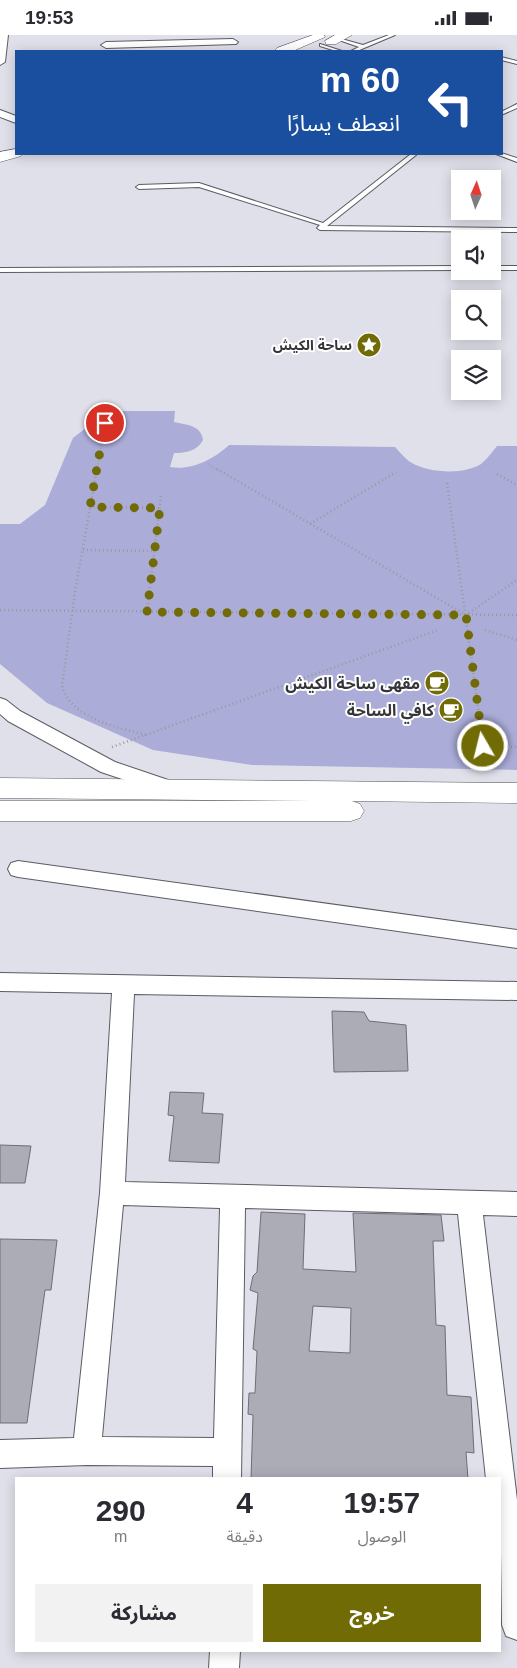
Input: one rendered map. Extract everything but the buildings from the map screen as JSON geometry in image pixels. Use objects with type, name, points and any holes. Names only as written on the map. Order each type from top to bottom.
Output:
[{"type":"main road","points":[[276,48],[329,40]]},
{"type":"main road","points":[[308,50],[329,40]]},
{"type":"main road","points":[[4,155],[15,144]]},
{"type":"main road","points":[[1,800],[176,791],[517,793]]},
{"type":"main road","points":[[1,800],[517,812]]},
{"type":"street","points":[[0,59],[3,35]]},
{"type":"street","points":[[106,44],[233,42]]},
{"type":"street","points":[[0,113],[15,120]]},
{"type":"street","points":[[0,704],[14,716],[108,767],[176,791]]},
{"type":"street","points":[[18,869],[517,939]]},
{"type":"street","points":[[0,982],[517,991]]},
{"type":"street","points":[[87,1451],[112,1193],[124,983]]},
{"type":"street","points":[[112,1193],[517,1204]]},
{"type":"street","points":[[0,1454],[87,1451],[228,1465],[234,1196]]},
{"type":"street","points":[[469,1202],[508,1461],[517,1625]]},
{"type":"street","points":[[224,1652],[224,1668]]},
{"type":"lane","points":[[356,50],[393,35]]},
{"type":"lane","points":[[329,40],[364,47]]},
{"type":"lane","points":[[503,59],[517,63]]},
{"type":"lane","points":[[503,113],[517,106]]},
{"type":"lane","points":[[413,155],[320,229],[517,230]]},
{"type":"lane","points":[[502,155],[517,160]]},
{"type":"lane","points":[[139,187],[199,185],[325,225]]},
{"type":"lane","points":[[0,270],[451,268]]},
{"type":"lane","points":[[501,268],[517,268]]},
{"type":"path","points":[[105,423],[72,611],[62,688],[69,700],[87,714],[118,728],[147,735]]},
{"type":"path","points":[[208,464],[466,615]]},
{"type":"path","points":[[310,523],[396,472]]},
{"type":"path","points":[[497,474],[517,485]]},
{"type":"path","points":[[447,483],[490,793]]},
{"type":"path","points":[[147,612],[161,495]]},
{"type":"path","points":[[90,507],[160,508]]},
{"type":"path","points":[[83,550],[154,551]]},
{"type":"path","points":[[466,615],[517,580]]},
{"type":"path","points":[[0,610],[517,615]]},
{"type":"path","points":[[88,756],[438,630]]},
{"type":"path","points":[[486,630],[517,640]]},
{"type":"path","points":[[483,746],[517,747]]},
{"type":"shaded area","points":[[108,411],[175,411],[174,422],[196,429],[202,435],[203,440],[198,447],[191,451],[174,453],[170,467],[178,468],[202,463],[229,445],[395,447],[408,460],[419,466],[437,471],[456,471],[474,468],[481,464],[497,446],[517,446],[517,770],[252,765],[153,750],[47,703],[0,664],[0,524],[20,524],[45,505],[73,438]]},
{"type":"place","name":"ساحة الكيش","points":[[369,345]]},
{"type":"place","name":"مقهى ساحة الكيش","points":[[437,683]]},
{"type":"place","name":"كافي الساحة","points":[[451,710]]},
{"type":"route","points":[[105,423],[90,507],[160,508],[147,612],[466,615],[483,746]]}]
